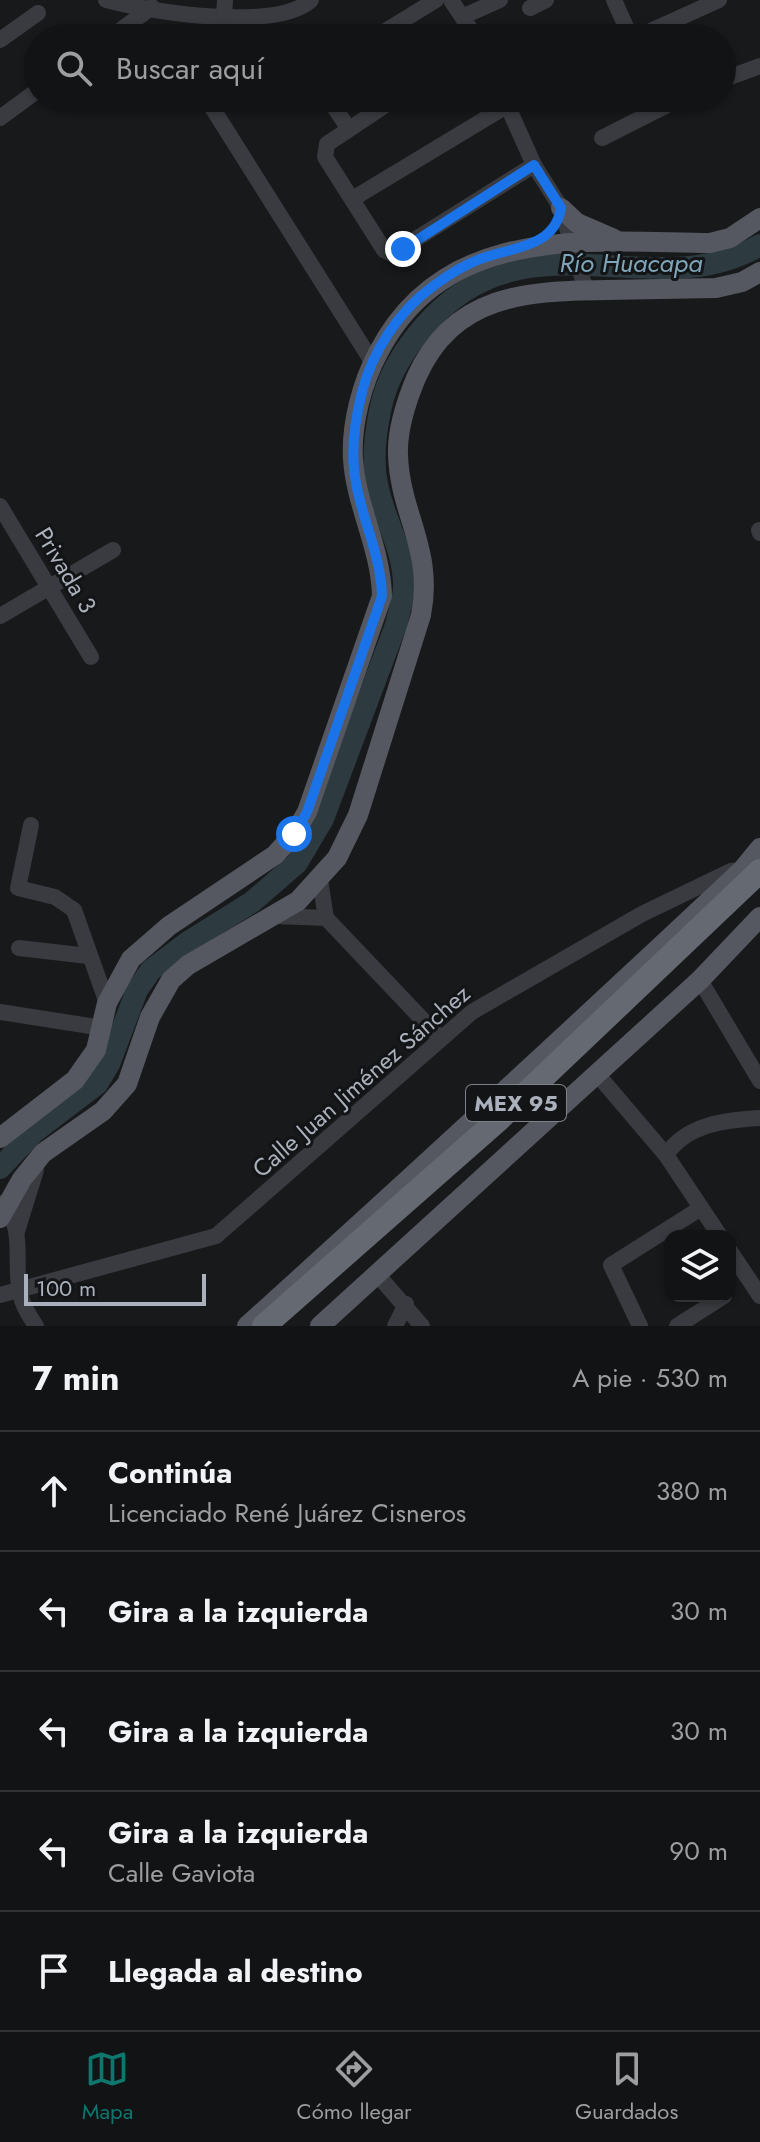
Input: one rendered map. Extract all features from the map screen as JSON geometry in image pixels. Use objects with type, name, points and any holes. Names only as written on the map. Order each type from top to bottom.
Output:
[{"type":"highway","name":"MEX 95","points":[[264,1326],[497,1121],[754,876]]},
{"type":"highway","name":"MEX 95","points":[[287,1326],[450,1180],[754,876]]},
{"type":"highway","points":[[448,1162],[465,1124]]},
{"type":"main road","points":[[530,246],[554,230],[561,208],[577,223],[626,242]]},
{"type":"main road","points":[[1,1136],[75,1080],[96,1050],[107,1003],[131,959],[148,942],[275,855],[294,834],[307,812],[382,596],[382,573],[356,484],[353,455],[362,391],[373,363],[400,316],[431,288],[482,258],[530,246],[710,243],[730,238],[760,218]]},
{"type":"main road","points":[[2,1208],[43,1153],[103,1111],[127,1084],[150,1017],[171,980],[188,965],[275,916],[320,880],[337,858],[358,815],[426,591],[425,566],[401,485],[398,454],[408,397],[422,363],[444,336],[469,314],[495,301],[546,290],[585,287],[716,288],[760,272]]},
{"type":"main road","points":[[247,1326],[465,1124],[754,876],[760,848]]},
{"type":"main road","points":[[320,1326],[700,980],[760,917]]},
{"type":"street","points":[[106,0],[152,7],[225,9],[276,16],[300,10],[311,0]]},
{"type":"street","points":[[397,24],[436,0]]},
{"type":"street","points":[[451,0],[468,24]]},
{"type":"street","points":[[464,16],[500,0]]},
{"type":"street","points":[[530,8],[546,0]]},
{"type":"street","points":[[614,0],[626,24]]},
{"type":"street","points":[[665,24],[719,0]]},
{"type":"street","points":[[129,24],[152,7]]},
{"type":"street","points":[[0,40],[38,13]]},
{"type":"street","points":[[736,75],[760,66]]},
{"type":"street","points":[[3,110],[24,98]]},
{"type":"street","points":[[215,112],[373,363]]},
{"type":"street","points":[[337,112],[349,129]]},
{"type":"street","points":[[375,112],[327,144],[325,157],[354,198],[384,250],[392,254],[534,165]]},
{"type":"street","points":[[354,198],[490,112]]},
{"type":"street","points":[[510,112],[534,165],[561,208],[585,287]]},
{"type":"street","points":[[602,138],[645,112]]},
{"type":"street","name":"Privada 3","points":[[0,506],[91,657]]},
{"type":"street","points":[[0,616],[113,550]]},
{"type":"street","points":[[31,825],[18,888],[66,902],[74,910],[107,1003]]},
{"type":"street","name":"Calle Juan Jiménez Sánchez","points":[[0,1295],[216,1236],[472,1012],[642,914],[731,871],[754,876]]},
{"type":"street","points":[[320,880],[326,918],[441,1039]]},
{"type":"street","points":[[275,916],[326,918]]},
{"type":"street","points":[[19,948],[88,956]]},
{"type":"street","points":[[700,980],[760,1081]]},
{"type":"street","points":[[0,1012],[103,1028]]},
{"type":"street","points":[[597,1074],[666,1155],[716,1230]]},
{"type":"street","points":[[666,1155],[685,1133],[712,1124],[760,1118]]},
{"type":"street","points":[[36,1326],[19,1291],[16,1233],[29,1186],[43,1153]]},
{"type":"street","points":[[2,1208],[16,1233]]},
{"type":"street","points":[[640,1326],[611,1265],[701,1208]]},
{"type":"street","points":[[736,1257],[755,1277],[760,1296]]},
{"type":"street","points":[[376,1273],[422,1326]]},
{"type":"street","points":[[736,1288],[755,1277]]},
{"type":"street","points":[[677,1326],[715,1302]]},
{"type":"street","points":[[395,1326],[406,1304]]},
{"type":"waterway","name":"Río Huacapa","points":[[0,1168],[34,1132],[97,1084],[109,1064],[137,990],[151,970],[188,942],[252,902],[297,863],[323,819],[396,625],[403,598],[403,570],[377,484],[375,448],[383,397],[399,360],[415,338],[433,317],[471,287],[512,271],[553,265],[679,268],[720,262],[760,245]]},
{"type":"route","points":[[294,834],[307,812],[382,596],[382,573],[356,484],[353,455],[362,391],[373,363],[400,316],[431,288],[482,258],[530,246],[554,230],[561,208],[534,165],[403,249]]}]
